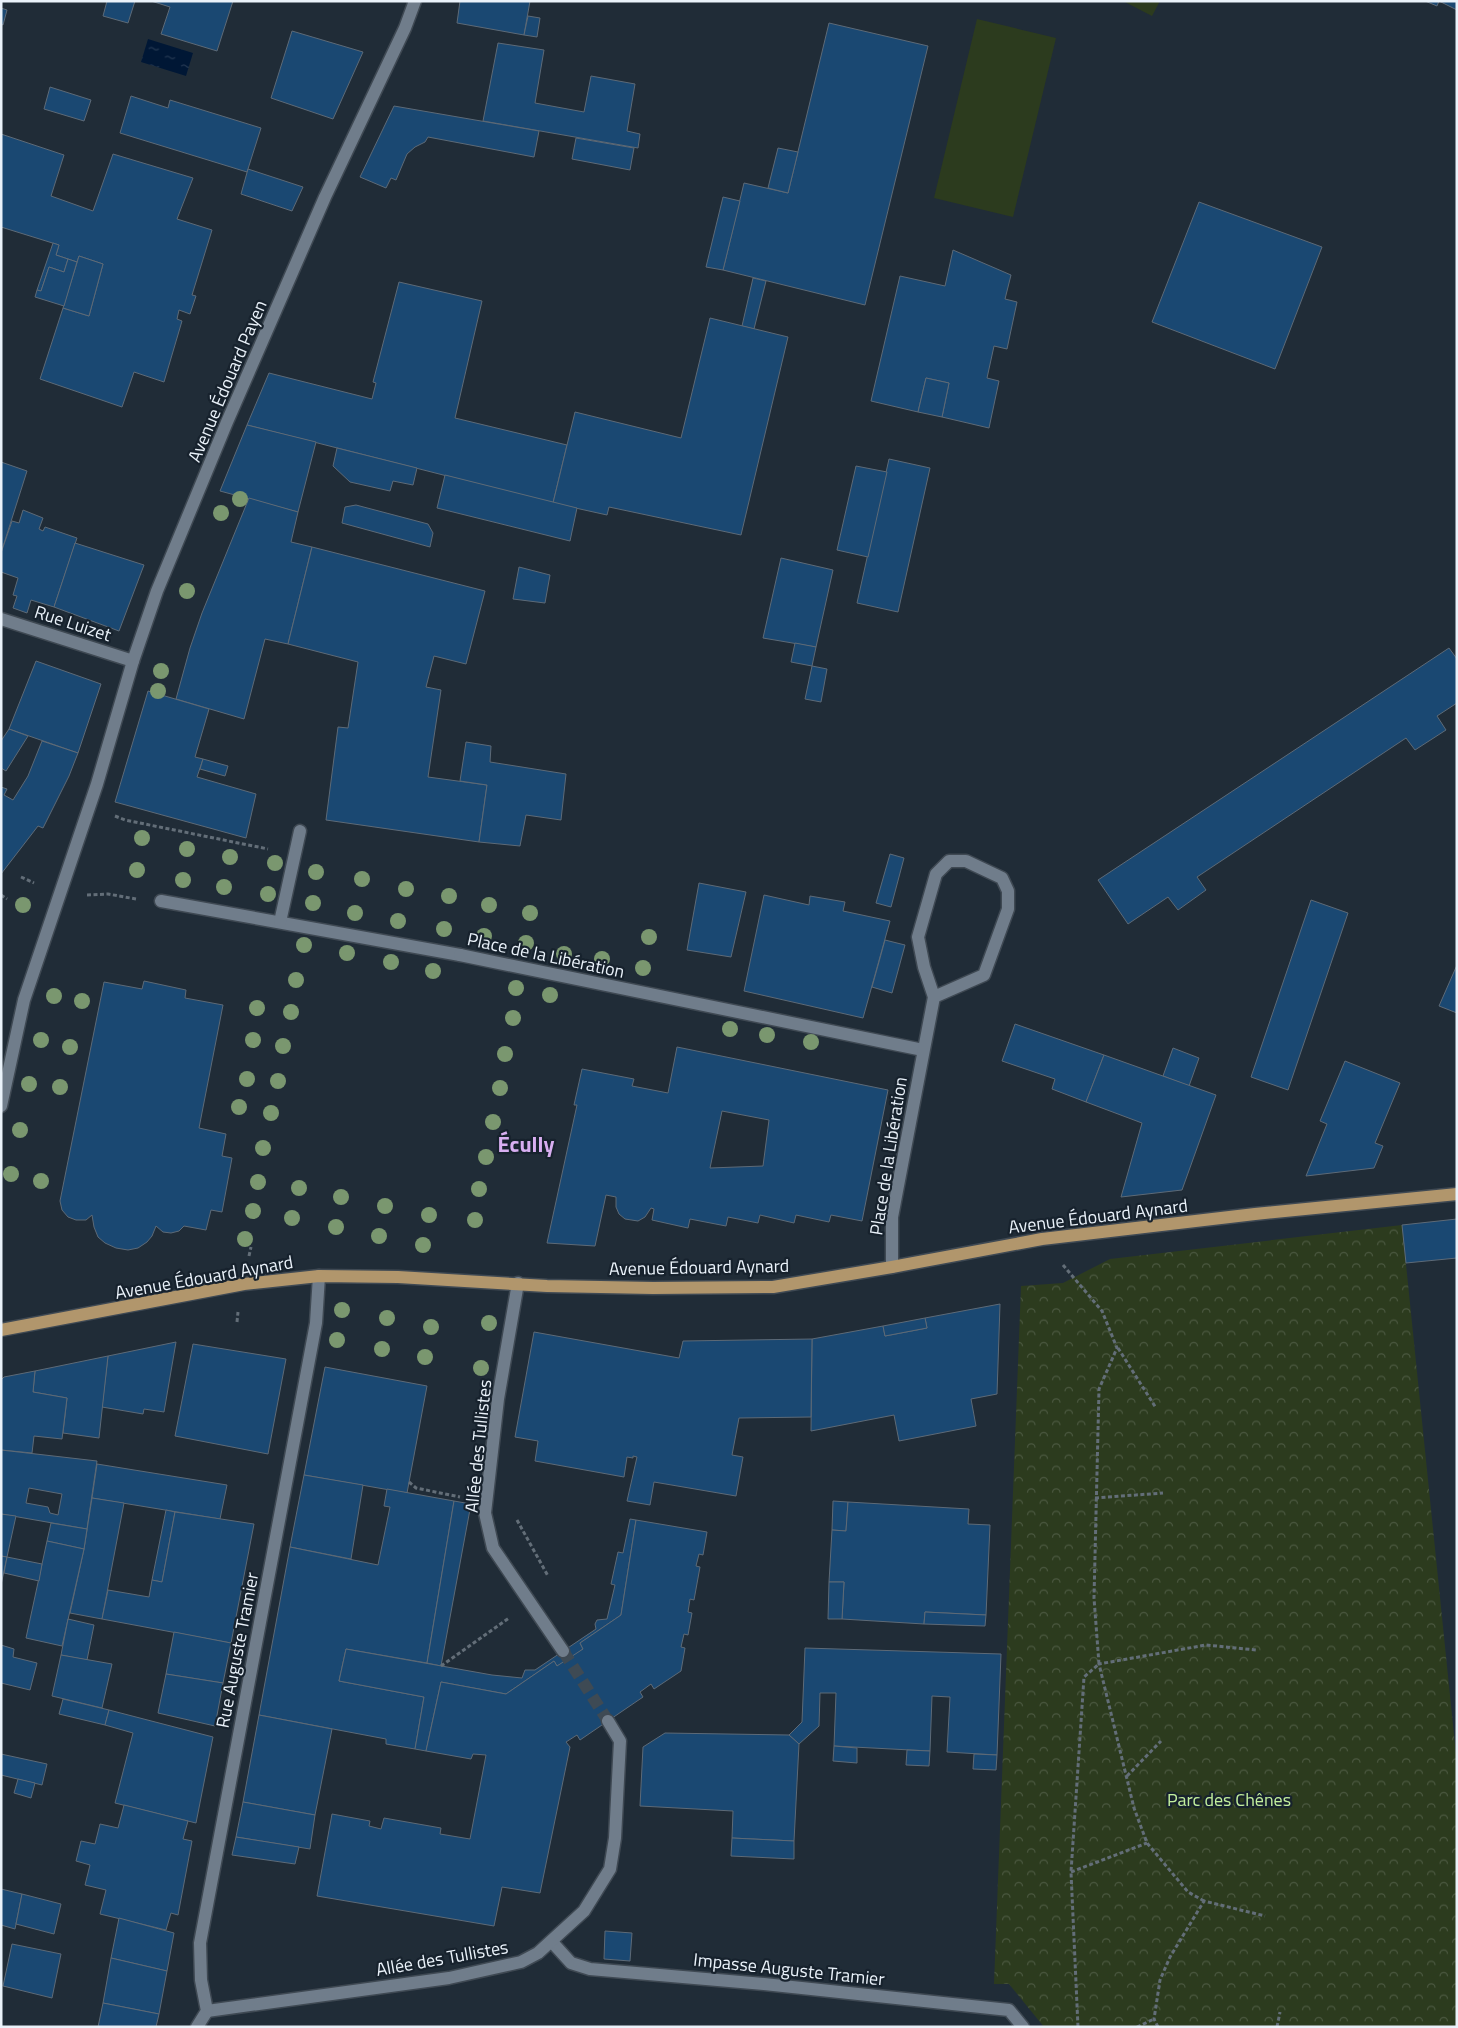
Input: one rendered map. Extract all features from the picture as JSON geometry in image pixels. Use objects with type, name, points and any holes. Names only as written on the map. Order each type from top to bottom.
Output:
[{"type":"main road","name":"Avenue Édouard Aynard","points":[[1,1330],[244,1284],[319,1276],[426,1278],[653,1288],[773,1287],[1042,1239],[1256,1214],[1457,1194]]},
{"type":"street","name":"Avenue Édouard Payen","points":[[1,1106],[24,1000],[97,784],[133,661],[157,591],[227,422],[325,197],[405,28],[415,1]]},
{"type":"street","name":"Rue Luizet","points":[[1,619],[133,661]]},
{"type":"street","points":[[280,922],[300,831]]},
{"type":"street","points":[[949,861],[966,861],[1002,878],[1008,892],[1008,909],[984,975],[934,997],[924,968],[918,936],[936,874],[949,861]]},
{"type":"street","name":"Place de la Libération","points":[[161,901],[460,955],[923,1050]]},
{"type":"street","name":"Place de la Libération","points":[[892,1267],[891,1224],[934,997]]},
{"type":"street","name":"Rue Auguste Tramier","points":[[207,2011],[200,1980],[200,1943],[316,1323],[319,1276]]},
{"type":"street","name":"Allée des Tullistes","points":[[518,1283],[498,1399],[485,1513],[492,1548],[563,1651]]},
{"type":"street","name":"Allée des Tullistes","points":[[207,2011],[450,1978],[520,1962],[538,1953],[584,1911],[610,1869],[615,1838],[620,1741],[608,1721]]},
{"type":"street","name":"Impasse Auguste Tramier","points":[[552,1942],[571,1963],[590,1969],[764,1984],[1009,2010],[1023,2027]]},
{"type":"street","points":[[197,2027],[207,2011]]},
{"type":"path","points":[[125,820],[250,846]]},
{"type":"path","points":[[21,877],[39,885]]},
{"type":"path","points":[[85,896],[108,894],[137,900]]},
{"type":"path","points":[[1,895],[7,900]]},
{"type":"path","points":[[1062,1264],[1102,1310],[1117,1348],[1156,1408]]},
{"type":"path","points":[[1117,1348],[1099,1389],[1094,1598],[1099,1664],[1134,1808],[1147,1843],[1188,1892],[1204,1901],[1265,1916]]},
{"type":"path","points":[[409,1482],[416,1488],[468,1499]]},
{"type":"path","points":[[1095,1498],[1163,1493]]},
{"type":"path","points":[[514,1514],[550,1578]]},
{"type":"path","points":[[441,1666],[510,1616]]},
{"type":"path","points":[[1078,2027],[1071,1872],[1084,1677],[1099,1664],[1206,1645],[1256,1650]]},
{"type":"path","points":[[1127,1776],[1161,1741]]},
{"type":"path","points":[[1071,1872],[1147,1843]]},
{"type":"path","points":[[1158,2027],[1154,2019],[1160,1980],[1170,1957],[1204,1901]]},
{"type":"path","points":[[1278,2027],[1280,2012]]},
{"type":"path","points":[[1138,2027],[1154,2019]]},
{"type":"green space","points":[[1123,1],[1160,1],[1152,16]]},
{"type":"green space","points":[[977,19],[1056,38],[1013,217],[934,198]]},
{"type":"green space","name":"Parc des Chênes","points":[[1402,1225],[1457,1764],[1457,2027],[1044,2027],[1009,1984],[994,1984],[1021,1286],[1063,1283],[1110,1259]]},
{"type":"water","points":[[148,39],[193,53],[186,76],[141,62]]},
{"type":"building","points":[[107,1],[135,1],[128,23],[103,16]]},
{"type":"building","points":[[151,1],[233,1],[217,51],[161,34],[170,7]]},
{"type":"building","points":[[460,1],[530,1],[524,35],[457,23]]},
{"type":"building","points":[[1425,1],[1439,1],[1437,6]]},
{"type":"building","points":[[1439,1],[1457,1],[1457,10]]},
{"type":"building","points":[[1,8],[7,10],[3,25],[1,24]]},
{"type":"building","points":[[528,16],[540,18],[537,37],[524,35]]},
{"type":"building","points":[[829,23],[928,46],[865,305],[723,270],[744,183],[788,193]]},
{"type":"building","points":[[292,31],[363,52],[333,119],[271,98]]},
{"type":"building","points":[[498,43],[544,50],[535,103],[584,112],[591,76],[635,84],[627,131],[640,134],[638,148],[483,121]]},
{"type":"building","points":[[50,87],[91,100],[84,121],[44,109]]},
{"type":"building","points":[[131,96],[168,108],[170,100],[261,128],[247,172],[120,133]]},
{"type":"building","points":[[394,106],[539,131],[534,157],[428,137],[425,142],[407,154],[396,180],[391,178],[386,188],[360,177]]},
{"type":"building","points":[[1,134],[64,155],[51,196],[93,211],[113,154],[193,178],[177,219],[212,230],[192,295],[196,296],[190,314],[179,310],[177,319],[182,321],[164,382],[134,372],[122,407],[40,379],[63,308],[89,316],[103,264],[79,256],[77,262],[56,255],[59,245],[1,227]]},
{"type":"building","points":[[576,138],[634,148],[630,170],[572,159]]},
{"type":"building","points":[[778,148],[798,152],[788,193],[768,188]]},
{"type":"building","points":[[248,169],[303,187],[292,211],[241,194]]},
{"type":"building","points":[[723,197],[740,201],[723,270],[706,267]]},
{"type":"building","points":[[1199,202],[1322,247],[1275,369],[1152,322]]},
{"type":"building","points":[[53,243],[59,245],[56,255],[68,259],[64,272],[49,267],[41,291],[37,290]]},
{"type":"building","points":[[953,250],[1011,275],[1005,299],[1017,302],[1007,349],[994,346],[987,378],[999,381],[989,428],[942,417],[949,383],[926,378],[918,412],[871,401],[900,276],[945,286]]},
{"type":"building","points":[[79,256],[103,264],[89,316],[63,308]]},
{"type":"building","points":[[68,259],[77,262],[64,306],[35,297],[37,290],[41,291],[49,267],[64,272]]},
{"type":"building","points":[[753,278],[766,281],[754,329],[742,326]]},
{"type":"building","points":[[399,282],[482,301],[455,418],[567,445],[553,503],[247,425],[269,373],[372,399],[376,383],[373,382]]},
{"type":"building","points":[[710,318],[788,337],[741,535],[609,507],[607,515],[553,503],[575,412],[681,438]]},
{"type":"building","points":[[926,378],[949,383],[942,417],[918,412]]},
{"type":"building","points":[[247,425],[316,442],[298,512],[220,491]]},
{"type":"building","points":[[337,448],[417,468],[413,485],[393,481],[390,491],[350,482],[333,466]]},
{"type":"building","points":[[889,459],[930,468],[898,612],[857,603]]},
{"type":"building","points":[[1,462],[27,471],[1,553]]},
{"type":"building","points":[[856,466],[887,472],[868,557],[837,550]]},
{"type":"building","points":[[445,475],[577,508],[570,541],[437,508]]},
{"type":"building","points":[[249,498],[298,512],[291,542],[312,547],[288,644],[265,639],[244,719],[176,699],[202,613]]},
{"type":"building","points":[[356,505],[428,524],[433,533],[430,547],[342,523],[345,507]]},
{"type":"building","points":[[23,510],[43,518],[39,529],[43,531],[45,527],[77,538],[54,607],[31,600],[27,613],[13,608],[17,596],[13,595],[18,578],[1,572],[1,553],[12,521],[19,523]]},
{"type":"building","points":[[75,543],[144,565],[119,631],[54,607]]},
{"type":"building","points":[[312,547],[485,591],[466,664],[434,656],[426,687],[441,690],[428,777],[487,785],[479,842],[326,820],[338,727],[348,728],[358,662],[288,644]]},
{"type":"building","points":[[781,558],[833,570],[816,647],[763,638]]},
{"type":"building","points":[[519,567],[550,575],[545,603],[513,599]]},
{"type":"building","points":[[795,643],[816,647],[812,666],[791,662]]},
{"type":"building","points":[[1449,648],[1457,659],[1457,703],[1437,716],[1446,730],[1415,750],[1406,738],[1197,877],[1206,890],[1178,910],[1168,897],[1128,924],[1098,880]]},
{"type":"building","points":[[36,661],[101,684],[78,753],[9,729]]},
{"type":"building","points":[[812,666],[827,669],[821,702],[805,699]]},
{"type":"building","points":[[148,691],[209,709],[195,757],[203,759],[197,777],[256,794],[246,838],[115,802]]},
{"type":"building","points":[[9,729],[28,736],[6,771],[1,768],[1,741]]},
{"type":"building","points":[[42,741],[78,753],[69,776],[43,828],[38,826],[1,874],[1,787],[7,789],[4,795],[13,800],[28,776]]},
{"type":"building","points":[[466,742],[491,746],[490,762],[566,774],[561,820],[526,815],[520,846],[479,842],[487,785],[460,781]]},
{"type":"building","points":[[203,759],[228,766],[225,776],[200,769]]},
{"type":"building","points":[[890,854],[904,858],[891,907],[876,903]]},
{"type":"building","points":[[699,883],[746,892],[731,957],[687,950]]},
{"type":"building","points":[[764,895],[809,905],[810,896],[845,902],[843,911],[890,921],[863,1018],[744,991]]},
{"type":"building","points":[[1311,900],[1348,913],[1288,1090],[1251,1077]]},
{"type":"building","points":[[885,940],[905,945],[892,993],[872,987]]},
{"type":"building","points":[[1457,965],[1457,1013],[1439,1006]]},
{"type":"building","points":[[144,981],[186,990],[185,998],[223,1005],[199,1128],[226,1134],[222,1156],[232,1158],[222,1212],[211,1210],[206,1230],[184,1226],[179,1231],[171,1233],[163,1232],[156,1226],[147,1242],[138,1248],[128,1250],[116,1248],[98,1237],[92,1215],[86,1220],[76,1220],[68,1217],[62,1210],[60,1201],[104,982],[142,989]]},
{"type":"building","points":[[1015,1024],[1104,1055],[1086,1102],[1052,1089],[1055,1079],[1002,1061]]},
{"type":"building","points":[[677,1047],[888,1090],[862,1221],[831,1215],[829,1222],[796,1215],[794,1223],[760,1215],[758,1223],[728,1217],[726,1226],[690,1219],[688,1228],[652,1220],[654,1209],[651,1208],[645,1217],[638,1221],[625,1219],[619,1214],[616,1207],[616,1197],[606,1195],[595,1246],[547,1243],[577,1105],[574,1105],[582,1069],[634,1079],[632,1086],[668,1093]],"holes":[[[722,1111],[769,1120],[763,1166],[710,1168]]]},
{"type":"building","points":[[1173,1048],[1199,1058],[1189,1086],[1163,1076]]},
{"type":"building","points":[[1104,1055],[1216,1095],[1182,1190],[1121,1197],[1142,1123],[1086,1102]]},
{"type":"building","points":[[1345,1061],[1400,1083],[1375,1143],[1383,1146],[1374,1168],[1306,1176],[1327,1124],[1320,1121]]},
{"type":"building","points":[[1457,1219],[1457,1258],[1406,1263],[1402,1225]]},
{"type":"building","points":[[1000,1304],[997,1394],[971,1399],[976,1426],[899,1441],[894,1415],[811,1431],[812,1339],[883,1326],[885,1336],[927,1328],[925,1318]]},
{"type":"building","points":[[925,1318],[927,1328],[885,1336],[883,1326]]},
{"type":"building","points":[[534,1332],[679,1358],[683,1341],[812,1339],[811,1417],[739,1418],[732,1455],[743,1457],[736,1496],[654,1482],[650,1505],[627,1501],[637,1457],[627,1457],[624,1477],[535,1461],[538,1441],[515,1437]]},
{"type":"building","points":[[176,1342],[164,1412],[144,1409],[143,1414],[102,1407],[108,1356]]},
{"type":"building","points":[[193,1344],[286,1359],[268,1454],[175,1436]]},
{"type":"building","points":[[108,1356],[99,1438],[63,1433],[67,1398],[33,1392],[35,1371]]},
{"type":"building","points":[[325,1367],[427,1386],[407,1493],[304,1475]]},
{"type":"building","points":[[35,1371],[33,1392],[67,1398],[62,1439],[34,1436],[32,1453],[1,1450],[1,1380],[4,1377]]},
{"type":"building","points":[[1,1450],[97,1461],[87,1529],[1,1514]],"holes":[[[29,1488],[62,1494],[58,1515],[50,1513],[48,1507],[26,1503]]]},
{"type":"building","points":[[97,1464],[227,1485],[220,1519],[92,1498]]},
{"type":"building","points":[[304,1475],[363,1485],[351,1559],[290,1547]]},
{"type":"building","points":[[387,1489],[454,1501],[427,1663],[346,1649],[339,1681],[424,1697],[415,1749],[386,1744],[386,1739],[259,1715],[290,1547],[378,1565],[390,1507],[384,1506]]},
{"type":"building","points":[[92,1498],[124,1503],[102,1619],[70,1613],[84,1549]]},
{"type":"building","points":[[454,1501],[471,1504],[441,1666],[427,1663]]},
{"type":"building","points":[[833,1501],[848,1502],[846,1531],[832,1530]]},
{"type":"building","points":[[848,1502],[969,1509],[968,1524],[990,1525],[986,1615],[925,1612],[924,1624],[842,1619],[844,1582],[829,1582],[832,1530],[846,1531]]},
{"type":"building","points":[[166,1510],[175,1512],[162,1582],[152,1580]]},
{"type":"building","points":[[175,1512],[254,1524],[231,1643],[102,1619],[108,1590],[149,1597],[152,1580],[162,1582]]},
{"type":"building","points":[[1,1514],[16,1516],[7,1557],[1,1556]]},
{"type":"building","points":[[630,1519],[636,1520],[621,1615],[580,1643],[583,1649],[568,1660],[557,1666],[554,1661],[506,1694],[441,1682],[426,1751],[415,1749],[424,1697],[339,1681],[346,1649],[492,1675],[522,1678],[525,1670],[535,1670],[596,1629],[595,1624],[597,1620],[607,1619],[615,1585],[611,1584],[618,1552],[623,1553]]},
{"type":"building","points":[[636,1520],[707,1532],[703,1555],[699,1554],[696,1566],[700,1567],[694,1600],[690,1599],[688,1612],[692,1613],[688,1635],[684,1634],[681,1647],[685,1648],[681,1671],[654,1689],[651,1684],[640,1692],[643,1697],[580,1740],[577,1735],[566,1742],[570,1747],[540,1893],[502,1887],[494,1926],[317,1896],[332,1814],[370,1821],[369,1826],[381,1829],[384,1818],[441,1828],[440,1834],[470,1839],[486,1755],[473,1754],[471,1759],[426,1751],[441,1682],[506,1694],[554,1661],[557,1666],[583,1649],[580,1643],[621,1615]]},
{"type":"building","points":[[51,1523],[87,1529],[84,1549],[47,1541]]},
{"type":"building","points":[[47,1541],[84,1549],[62,1646],[26,1638]]},
{"type":"building","points":[[1,1556],[7,1557],[1,1585]]},
{"type":"building","points":[[7,1557],[42,1564],[39,1581],[4,1573]]},
{"type":"building","points":[[829,1582],[844,1582],[842,1619],[828,1619]]},
{"type":"building","points":[[925,1612],[986,1615],[985,1626],[924,1624]]},
{"type":"building","points":[[68,1619],[94,1625],[87,1660],[61,1655]]},
{"type":"building","points":[[174,1632],[231,1643],[223,1683],[166,1674]]},
{"type":"building","points":[[1,1645],[14,1649],[13,1657],[37,1663],[30,1690],[1,1683]]},
{"type":"building","points":[[805,1648],[1001,1654],[997,1755],[947,1752],[950,1697],[932,1696],[930,1751],[834,1746],[836,1693],[820,1693],[819,1726],[799,1744],[789,1735],[802,1722]]},
{"type":"building","points":[[61,1655],[112,1664],[102,1708],[52,1696]]},
{"type":"building","points":[[166,1674],[223,1683],[215,1726],[158,1713]]},
{"type":"building","points":[[63,1699],[109,1710],[105,1725],[59,1714]]},
{"type":"building","points":[[109,1710],[213,1737],[196,1823],[115,1803],[133,1733],[105,1725]]},
{"type":"building","points":[[259,1715],[332,1729],[315,1815],[243,1802]]},
{"type":"building","points":[[665,1733],[789,1735],[799,1744],[794,1841],[732,1838],[733,1811],[640,1806],[643,1747]]},
{"type":"building","points":[[834,1746],[857,1748],[857,1763],[833,1761]]},
{"type":"building","points":[[907,1750],[930,1751],[929,1766],[906,1765]]},
{"type":"building","points":[[1,1754],[47,1764],[42,1785],[1,1775]]},
{"type":"building","points":[[974,1754],[997,1755],[996,1770],[973,1769]]},
{"type":"building","points":[[18,1779],[35,1783],[31,1798],[14,1793]]},
{"type":"building","points":[[243,1802],[315,1815],[310,1849],[236,1837]]},
{"type":"building","points":[[124,1805],[188,1821],[183,1839],[192,1841],[178,1915],[171,1913],[166,1930],[100,1914],[106,1890],[85,1885],[90,1865],[76,1861],[81,1841],[95,1844],[100,1824],[118,1828]]},
{"type":"building","points":[[236,1837],[299,1847],[295,1864],[232,1855]]},
{"type":"building","points":[[732,1838],[794,1841],[794,1859],[731,1856]]},
{"type":"building","points":[[1,1889],[22,1894],[15,1929],[1,1925]]},
{"type":"building","points":[[22,1894],[61,1904],[54,1934],[16,1924]]},
{"type":"building","points":[[119,1918],[174,1933],[167,1971],[111,1958]]},
{"type":"building","points":[[605,1931],[632,1933],[630,1961],[604,1959]]},
{"type":"building","points":[[12,1944],[61,1954],[52,1998],[3,1986]]},
{"type":"building","points":[[111,1958],[167,1971],[159,2014],[103,2003]]},
{"type":"building","points":[[103,2003],[159,2014],[156,2027],[98,2027]]},
{"type":"tunnel","points":[[563,1651],[608,1721]]},
{"type":"district","name":"Écully","points":[[526,1144]]}]
